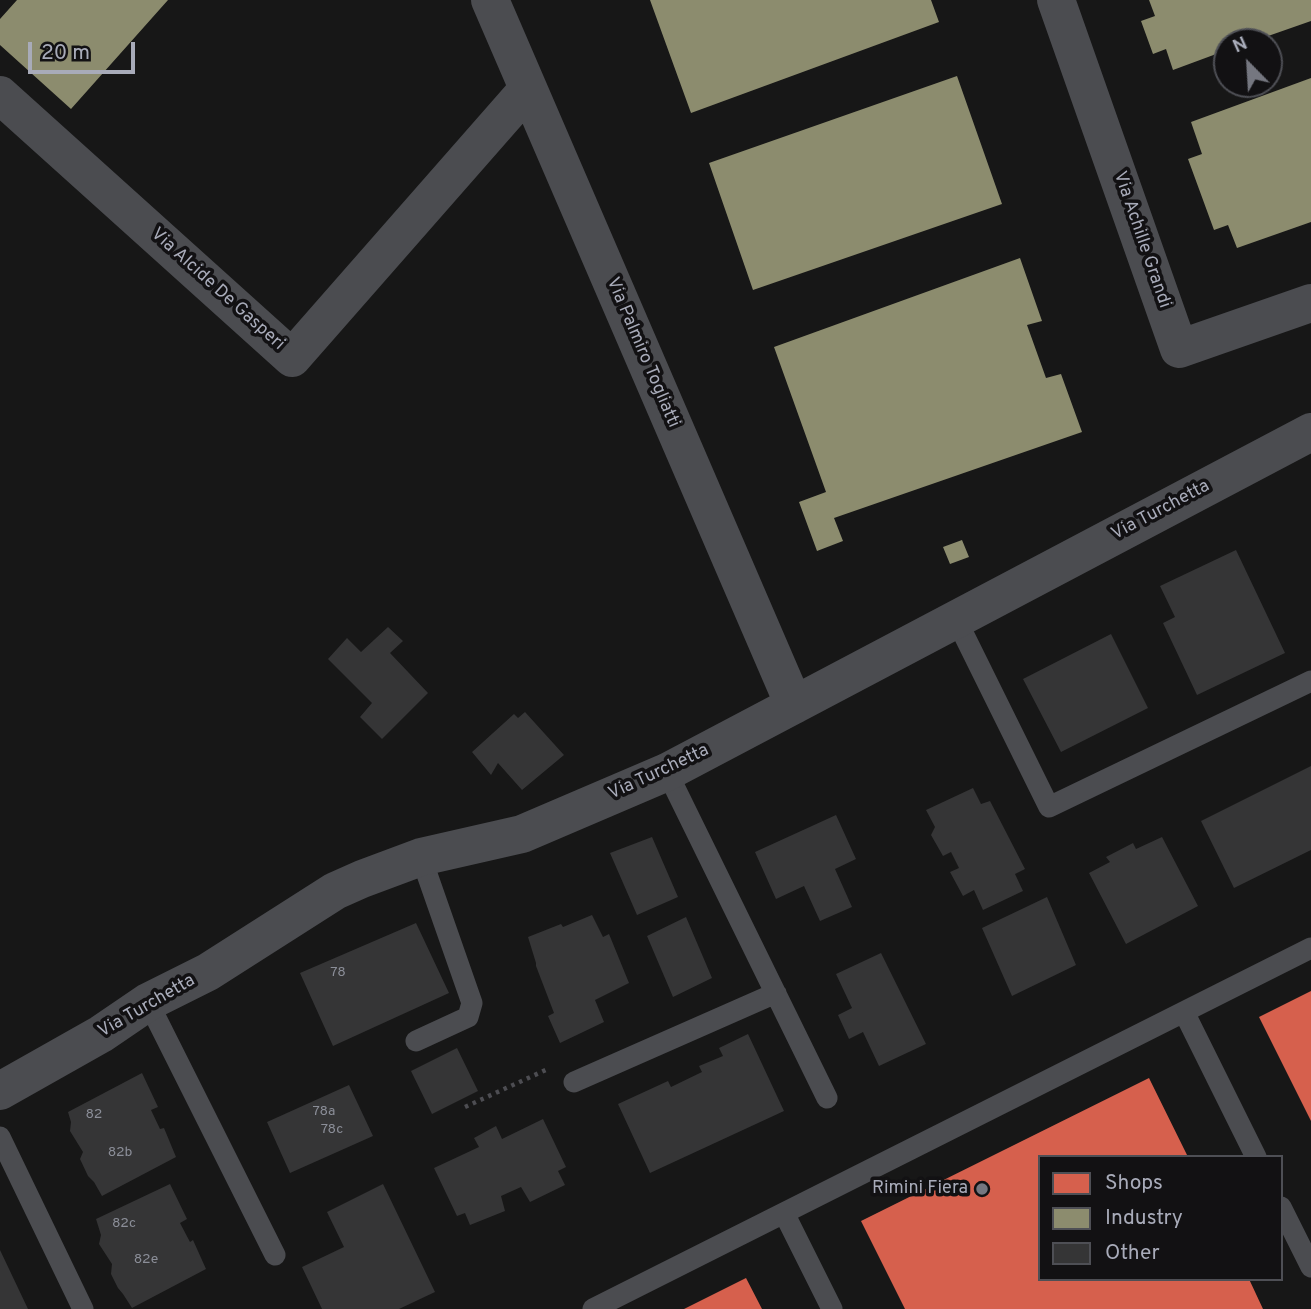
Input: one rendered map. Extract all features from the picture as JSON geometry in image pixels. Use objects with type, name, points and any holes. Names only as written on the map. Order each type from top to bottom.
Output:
[{"type":"street","name":"Via Palmiro Togliatti","points":[[490,0],[793,705]]},
{"type":"street","name":"Via Achille Grandi","points":[[1056,0],[1179,349],[1311,303]]},
{"type":"street","name":"Via Alcide De Gasperi","points":[[0,95],[292,358],[528,89]]},
{"type":"street","name":"Via Turchetta","points":[[0,1091],[101,1034],[148,1002],[208,972],[335,891],[362,878],[421,858],[523,834],[667,772],[1311,432]]},
{"type":"lane","points":[[956,619],[1049,807],[1311,681]]},
{"type":"lane","points":[[667,772],[827,1098]]},
{"type":"lane","points":[[416,1041],[468,1017],[472,1003],[421,858]]},
{"type":"lane","points":[[593,1309],[1311,948]]},
{"type":"lane","points":[[577,1081],[776,993]]},
{"type":"lane","points":[[148,1002],[275,1255]]},
{"type":"lane","points":[[1184,1012],[1255,1155]]},
{"type":"lane","points":[[0,1137],[83,1309]]},
{"type":"lane","points":[[1283,1211],[1311,1268]]},
{"type":"lane","points":[[784,1213],[832,1309]]},
{"type":"path","points":[[464,1107],[570,1059],[577,1081]]},
{"type":"building: Shops","points":[[1311,991],[1311,1121],[1259,1017]]},
{"type":"building: Shops","name":"Rimini Fiera","points":[[1149,1078],[1187,1155],[1038,1155],[1038,1281],[1250,1281],[1263,1309],[905,1309],[861,1221]]},
{"type":"building: Shops","points":[[746,1278],[762,1309],[684,1309]]},
{"type":"building: Industry","points":[[17,0],[168,0],[71,109],[0,45],[0,19]]},
{"type":"building: Industry","points":[[650,0],[931,0],[939,22],[691,113]]},
{"type":"building: Industry","points":[[1149,0],[1311,0],[1311,21],[1283,31],[1283,28],[1213,28],[1213,55],[1173,70],[1166,49],[1153,54],[1141,21],[1155,16]]},
{"type":"building: Industry","points":[[957,76],[1002,204],[753,290],[709,163]]},
{"type":"building: Industry","points":[[1311,78],[1311,222],[1237,248],[1228,225],[1214,230],[1188,159],[1202,154],[1191,122],[1256,98],[1283,98],[1283,88]]},
{"type":"building: Industry","points":[[1020,258],[1042,321],[1027,325],[1046,378],[1061,374],[1082,432],[834,518],[843,541],[817,551],[799,502],[826,492],[774,347]]},
{"type":"building: Industry","points":[[962,540],[969,557],[950,564],[943,547]]},
{"type":"building: Other","points":[[1236,550],[1285,653],[1197,695],[1163,623],[1175,617],[1160,586]]},
{"type":"building: Other","points":[[388,627],[403,641],[390,653],[428,693],[382,739],[360,717],[372,703],[328,659],[347,638],[361,652]]},
{"type":"building: Other","points":[[1111,634],[1148,708],[1061,752],[1023,679]]},
{"type":"building: Other","points":[[525,712],[564,755],[522,790],[498,763],[491,775],[472,752],[514,714],[518,718]]},
{"type":"building: Other","points":[[1311,766],[1311,850],[1234,888],[1201,821]]},
{"type":"building: Other","points":[[973,788],[981,804],[990,801],[1025,869],[1015,874],[1023,891],[983,910],[974,890],[963,896],[950,872],[959,868],[951,852],[943,856],[931,835],[935,827],[926,810]]},
{"type":"building: Other","points":[[836,815],[856,859],[835,869],[852,907],[820,921],[804,886],[776,899],[755,852]]},
{"type":"building: Other","points":[[652,837],[678,897],[637,915],[610,853]]},
{"type":"building: Other","points":[[1162,837],[1198,906],[1126,944],[1089,873],[1110,862],[1106,857],[1133,843],[1136,849]]},
{"type":"building: Other","points":[[1047,897],[1076,965],[1012,996],[982,928]]},
{"type":"building: Other","points":[[592,915],[603,937],[609,934],[629,983],[595,1000],[604,1022],[560,1043],[548,1016],[554,1013],[528,937]]},
{"type":"building: Other","points":[[686,917],[712,978],[673,997],[647,936]]},
{"type":"building: Other","points":[[416,923],[449,993],[333,1046],[300,973]]},
{"type":"building: Other","points":[[881,953],[926,1044],[879,1066],[863,1032],[849,1039],[838,1015],[852,1008],[836,974]]},
{"type":"building: Other","points":[[748,1034],[784,1111],[650,1173],[618,1104],[668,1081],[671,1087],[702,1072],[699,1066],[723,1056],[719,1048]]},
{"type":"building: Other","points":[[457,1048],[478,1091],[432,1114],[411,1071]]},
{"type":"building: Other","points":[[142,1073],[158,1107],[151,1110],[160,1129],[164,1128],[176,1157],[102,1196],[80,1159],[83,1152],[70,1131],[68,1112]]},
{"type":"building: Other","points":[[349,1085],[373,1136],[290,1173],[267,1122]]},
{"type":"building: Other","points":[[543,1119],[566,1167],[558,1171],[565,1185],[530,1202],[521,1187],[501,1196],[505,1211],[470,1225],[465,1213],[457,1216],[434,1168],[479,1147],[474,1138],[496,1126],[502,1139]]},
{"type":"building: Other","points":[[170,1184],[187,1219],[180,1223],[190,1242],[193,1240],[206,1269],[132,1308],[111,1274],[112,1264],[99,1244],[101,1235],[96,1219]]},
{"type":"building: Other","points":[[383,1184],[435,1292],[399,1309],[322,1309],[302,1267],[344,1247],[327,1212]]},
{"type":"building: Other","points":[[0,1250],[28,1309],[0,1309]]},
{"type":"place","name":"Rimini Fiera","points":[[982,1189]]}]
